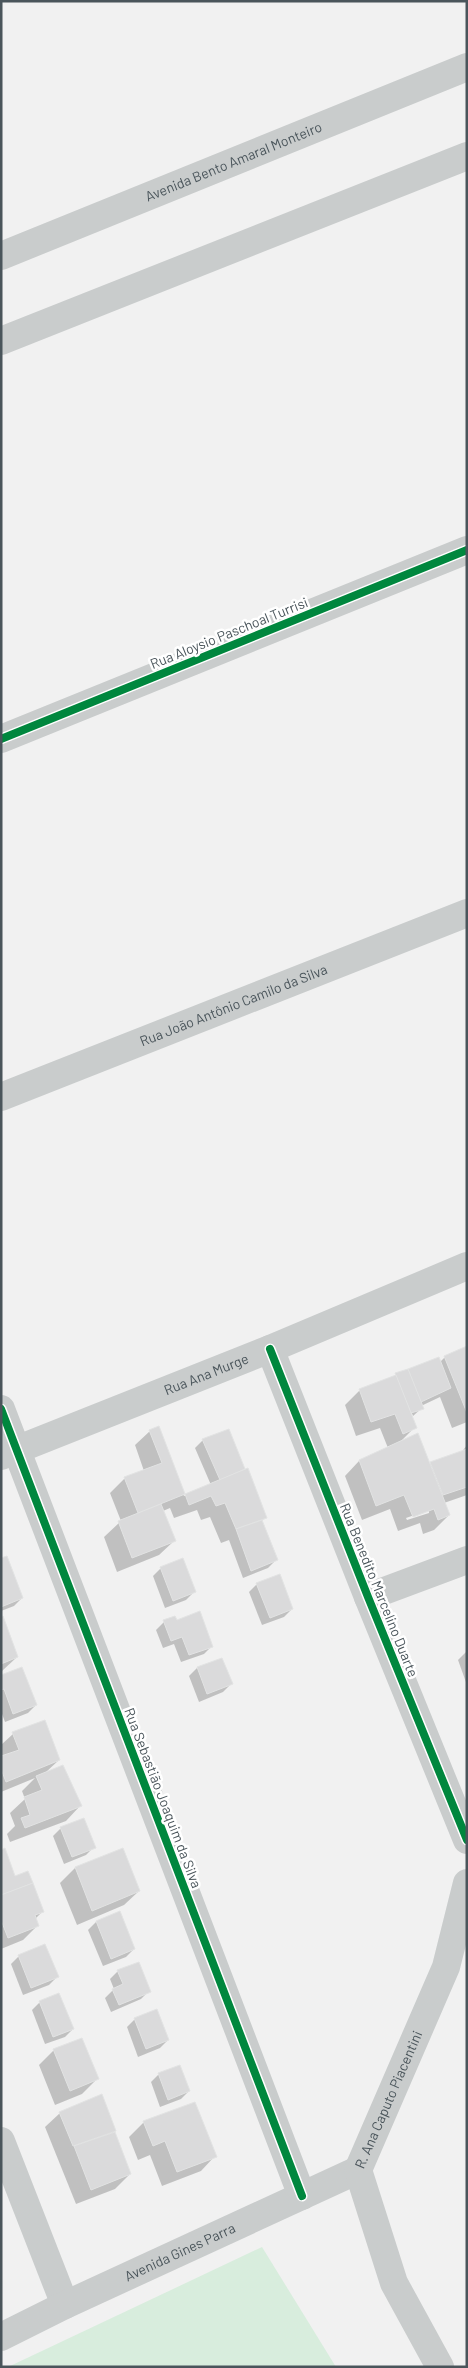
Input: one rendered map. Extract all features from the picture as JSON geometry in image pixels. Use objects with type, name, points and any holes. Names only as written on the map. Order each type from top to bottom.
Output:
[{"type":"street","name":"Avenida Bento Amaral Monteiro","points":[[1,256],[467,68]]},
{"type":"street","points":[[1,341],[467,156]]},
{"type":"street","name":"Rua Aloysio Paschoal Turrisi","points":[[1,739],[467,550]]},
{"type":"street","name":"Rua João Antônio Camilo da Silva","points":[[1,1097],[467,914]]},
{"type":"street","name":"Rua Ana Murge","points":[[9,1453],[270,1349],[467,1266]]},
{"type":"street","name":"Rua Benedito Marcelino Duarte","points":[[270,1349],[467,1840]]},
{"type":"street","name":"Rua Sebastião Joaquim da Silva","points":[[1,1409],[9,1453],[302,2196]]},
{"type":"street","points":[[368,1597],[467,1560]]},
{"type":"street","name":"R. Ana Caputo Piacentini","points":[[440,2367],[394,2283],[358,2170],[446,1967],[467,1883]]},
{"type":"street","points":[[1,2142],[66,2305]]},
{"type":"street","name":"Avenida Gines Parra","points":[[1,2337],[358,2170]]},
{"type":"green space","points":[[262,2247],[336,2367],[8,2367]]},
{"type":"building","points":[[467,1346],[467,1413],[444,1356]]},
{"type":"building","points":[[439,1357],[451,1388],[421,1402],[408,1369]]},
{"type":"building","points":[[408,1369],[424,1409],[411,1413],[395,1373]]},
{"type":"building","points":[[396,1375],[417,1428],[403,1434],[395,1414],[371,1422],[359,1389]]},
{"type":"building","points":[[159,1426],[185,1494],[138,1513],[124,1477],[162,1463],[149,1430]]},
{"type":"building","points":[[229,1429],[245,1469],[220,1480],[202,1439]]},
{"type":"building","points":[[418,1433],[450,1515],[438,1520],[434,1509],[413,1517],[404,1495],[376,1506],[359,1460]]},
{"type":"building","points":[[467,1449],[467,1487],[443,1495],[430,1462]]},
{"type":"building","points":[[248,1468],[267,1518],[236,1529],[225,1503],[216,1506],[211,1496],[189,1505],[185,1494]]},
{"type":"building","points":[[161,1504],[176,1541],[132,1558],[118,1521]]},
{"type":"building","points":[[262,1520],[278,1560],[251,1571],[236,1529]]},
{"type":"building","points":[[7,1556],[23,1598],[1,1607],[1,1558]]},
{"type":"building","points":[[183,1558],[196,1592],[173,1601],[160,1567]]},
{"type":"building","points":[[280,1574],[293,1609],[270,1618],[256,1583]]},
{"type":"building","points":[[200,1611],[213,1647],[189,1655],[182,1637],[171,1641],[163,1620],[175,1616],[177,1620]]},
{"type":"building","points":[[3,1616],[18,1657],[1,1664],[1,1617]]},
{"type":"building","points":[[222,1658],[233,1684],[207,1694],[197,1667]]},
{"type":"building","points":[[22,1667],[37,1705],[13,1714],[4,1689],[1,1690],[1,1675]]},
{"type":"building","points":[[45,1720],[60,1760],[6,1782],[1,1769],[1,1756],[19,1750],[12,1732]]},
{"type":"building","points":[[63,1765],[82,1806],[25,1828],[21,1818],[30,1815],[24,1797],[42,1790],[36,1776]]},
{"type":"building","points":[[84,1818],[96,1848],[72,1857],[60,1827]]},
{"type":"building","points":[[5,1848],[15,1876],[28,1871],[33,1883],[1,1895],[1,1850]]},
{"type":"building","points":[[123,1848],[140,1891],[92,1911],[75,1867]]},
{"type":"building","points":[[33,1883],[44,1912],[35,1915],[39,1926],[8,1938],[1,1920],[1,1895]]},
{"type":"building","points":[[120,1911],[135,1949],[111,1959],[96,1921]]},
{"type":"building","points":[[45,1944],[59,1977],[31,1988],[18,1955]]},
{"type":"building","points":[[139,1962],[151,1992],[119,2005],[112,1989],[123,1984],[117,1970]]},
{"type":"building","points":[[59,1993],[74,2029],[53,2037],[39,2001]]},
{"type":"building","points":[[157,2009],[169,2040],[146,2049],[134,2018]]},
{"type":"building","points":[[82,2038],[99,2079],[70,2091],[53,2049]]},
{"type":"building","points":[[180,2065],[190,2091],[168,2100],[158,2073]]},
{"type":"building","points":[[102,2094],[116,2131],[73,2146],[59,2112]]},
{"type":"building","points":[[195,2102],[217,2157],[177,2172],[165,2141],[153,2146],[143,2121]]},
{"type":"building","points":[[115,2132],[131,2174],[91,2190],[74,2146]]},
{"type":"cycle path","points":[[1,739],[467,550]]},
{"type":"cycle path","points":[[270,1349],[467,1840]]},
{"type":"cycle path","points":[[1,1409],[302,2196]]}]
